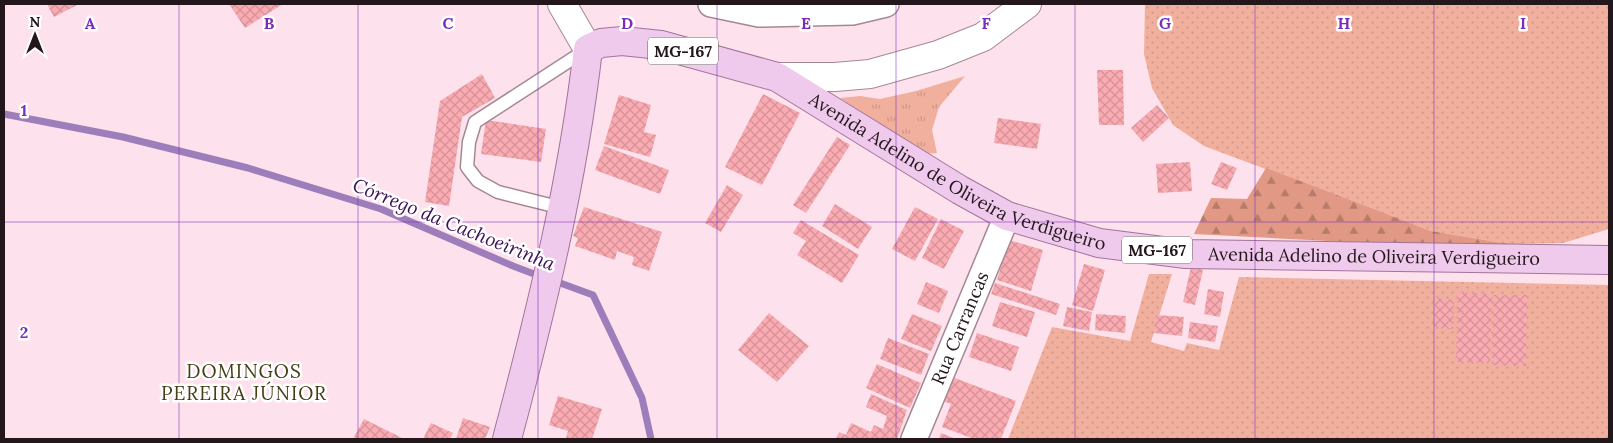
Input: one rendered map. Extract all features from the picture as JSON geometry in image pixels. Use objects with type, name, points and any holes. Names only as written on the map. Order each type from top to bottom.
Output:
[{"type":"main road","points":[[507,439],[554,246],[581,108],[588,49],[562,4]]},
{"type":"main road","points":[[778,77],[835,77],[870,74],[938,56],[983,36],[1027,4]]},
{"type":"main road","name":"Avenida Adelino de Oliveira Verdigueiro","points":[[588,49],[600,43],[622,41],[660,45],[778,77],[952,185],[1007,216],[1098,243],[1186,254],[1609,260]]},
{"type":"main road","name":"Avenida Adelino de Oliveira Verdigueiro","points":[[1579,260],[1609,251]]},
{"type":"street","points":[[711,4],[760,14],[852,12],[886,4]]},
{"type":"street","name":"Rua Carrancas","points":[[914,439],[1007,216]]},
{"type":"lane","points":[[562,208],[498,192],[478,180],[467,167],[469,142],[476,122],[588,49]]},
{"type":"green space","points":[[1145,4],[1609,4],[1609,229],[1563,243],[1509,244],[1431,231],[1204,146],[1173,125],[1152,88],[1144,54]]},
{"type":"green space","points":[[965,76],[939,107],[932,130],[937,153],[924,154],[840,98],[860,96],[880,99],[916,91]]},
{"type":"green space","points":[[1266,168],[1431,231],[1509,244],[1424,246],[1194,234],[1211,198],[1247,199]]},
{"type":"green space","points":[[1149,274],[1172,274],[1151,342],[1184,351],[1187,343],[1219,350],[1239,277],[1609,285],[1609,439],[1008,439],[1052,327],[1130,341]]},
{"type":"building","points":[[47,4],[79,4],[54,17]]},
{"type":"building","points":[[229,4],[283,4],[245,28]]},
{"type":"building","points":[[1097,70],[1123,70],[1124,125],[1099,125]]},
{"type":"building","points":[[482,74],[495,98],[462,117],[449,206],[425,202],[440,101]]},
{"type":"building","points":[[763,94],[800,113],[762,185],[725,167]]},
{"type":"building","points":[[619,95],[651,105],[644,132],[656,135],[650,157],[604,144]]},
{"type":"building","points":[[1157,105],[1169,118],[1143,142],[1131,128]]},
{"type":"building","points":[[998,118],[1041,124],[1037,149],[994,143]]},
{"type":"building","points":[[486,120],[546,129],[541,162],[481,154]]},
{"type":"building","points":[[837,137],[850,145],[806,213],[793,205]]},
{"type":"building","points":[[604,146],[669,170],[660,194],[595,170]]},
{"type":"building","points":[[1190,162],[1192,191],[1158,193],[1156,164]]},
{"type":"building","points":[[1221,162],[1237,168],[1227,190],[1211,184]]},
{"type":"building","points":[[727,185],[743,195],[721,232],[705,223]]},
{"type":"building","points":[[835,204],[872,227],[858,249],[822,226]]},
{"type":"building","points":[[584,207],[662,232],[649,271],[632,265],[634,257],[617,251],[615,260],[575,246],[578,238],[573,236]]},
{"type":"building","points":[[915,207],[938,219],[915,261],[892,249]]},
{"type":"building","points":[[941,219],[964,231],[944,269],[922,258]]},
{"type":"building","points":[[801,220],[859,255],[842,283],[797,255],[806,241],[793,233]]},
{"type":"building","points":[[1009,240],[1043,250],[1031,291],[997,280]]},
{"type":"building","points":[[1084,264],[1105,270],[1093,311],[1072,305]]},
{"type":"building","points":[[1191,267],[1203,270],[1195,305],[1183,302]]},
{"type":"building","points":[[926,282],[948,291],[939,313],[917,304]]},
{"type":"building","points":[[995,283],[1060,304],[1056,315],[991,294]]},
{"type":"building","points":[[1208,289],[1224,292],[1220,317],[1204,314]]},
{"type":"building","points":[[1458,292],[1492,294],[1490,363],[1456,362]]},
{"type":"building","points":[[1494,295],[1527,295],[1526,366],[1492,365]]},
{"type":"building","points":[[1435,298],[1454,300],[1453,329],[1434,328]]},
{"type":"building","points":[[1000,302],[1035,312],[1027,337],[992,326]]},
{"type":"building","points":[[1067,307],[1092,312],[1089,331],[1063,326]]},
{"type":"building","points":[[769,313],[809,346],[777,382],[738,350]]},
{"type":"building","points":[[912,314],[942,326],[931,351],[901,339]]},
{"type":"building","points":[[1096,314],[1126,316],[1125,333],[1095,330]]},
{"type":"building","points":[[1156,315],[1184,317],[1182,336],[1154,333]]},
{"type":"building","points":[[1190,322],[1218,326],[1215,342],[1188,338]]},
{"type":"building","points":[[977,333],[1019,347],[1011,371],[969,357]]},
{"type":"building","points":[[888,338],[929,354],[921,375],[880,359]]},
{"type":"building","points":[[877,364],[921,383],[910,408],[866,388]]},
{"type":"building","points":[[952,377],[1016,401],[1001,439],[974,439],[942,427],[951,404],[943,401]]},
{"type":"building","points":[[871,394],[907,410],[897,439],[836,439],[839,432],[846,435],[851,423],[871,432],[874,425],[883,429],[887,416],[866,407]]},
{"type":"building","points":[[558,396],[602,409],[592,439],[566,438],[568,431],[549,425]]},
{"type":"building","points":[[463,418],[490,427],[485,439],[456,439]]},
{"type":"building","points":[[364,419],[404,439],[353,439]]},
{"type":"building","points":[[431,423],[453,433],[450,439],[423,439]]},
{"type":"building","points":[[941,433],[956,439],[939,439]]},
{"type":"waterway","name":"Córrego da Cachoeirinha","points":[[4,114],[123,137],[248,168],[381,209],[542,277]]},
{"type":"waterway","name":"Córrego da Cachoeirinha","points":[[552,280],[593,295],[642,398],[651,439]]},
{"type":"district","name":"DOMINGOS PEREIRA JÚNIOR","points":[[244,382]]}]
